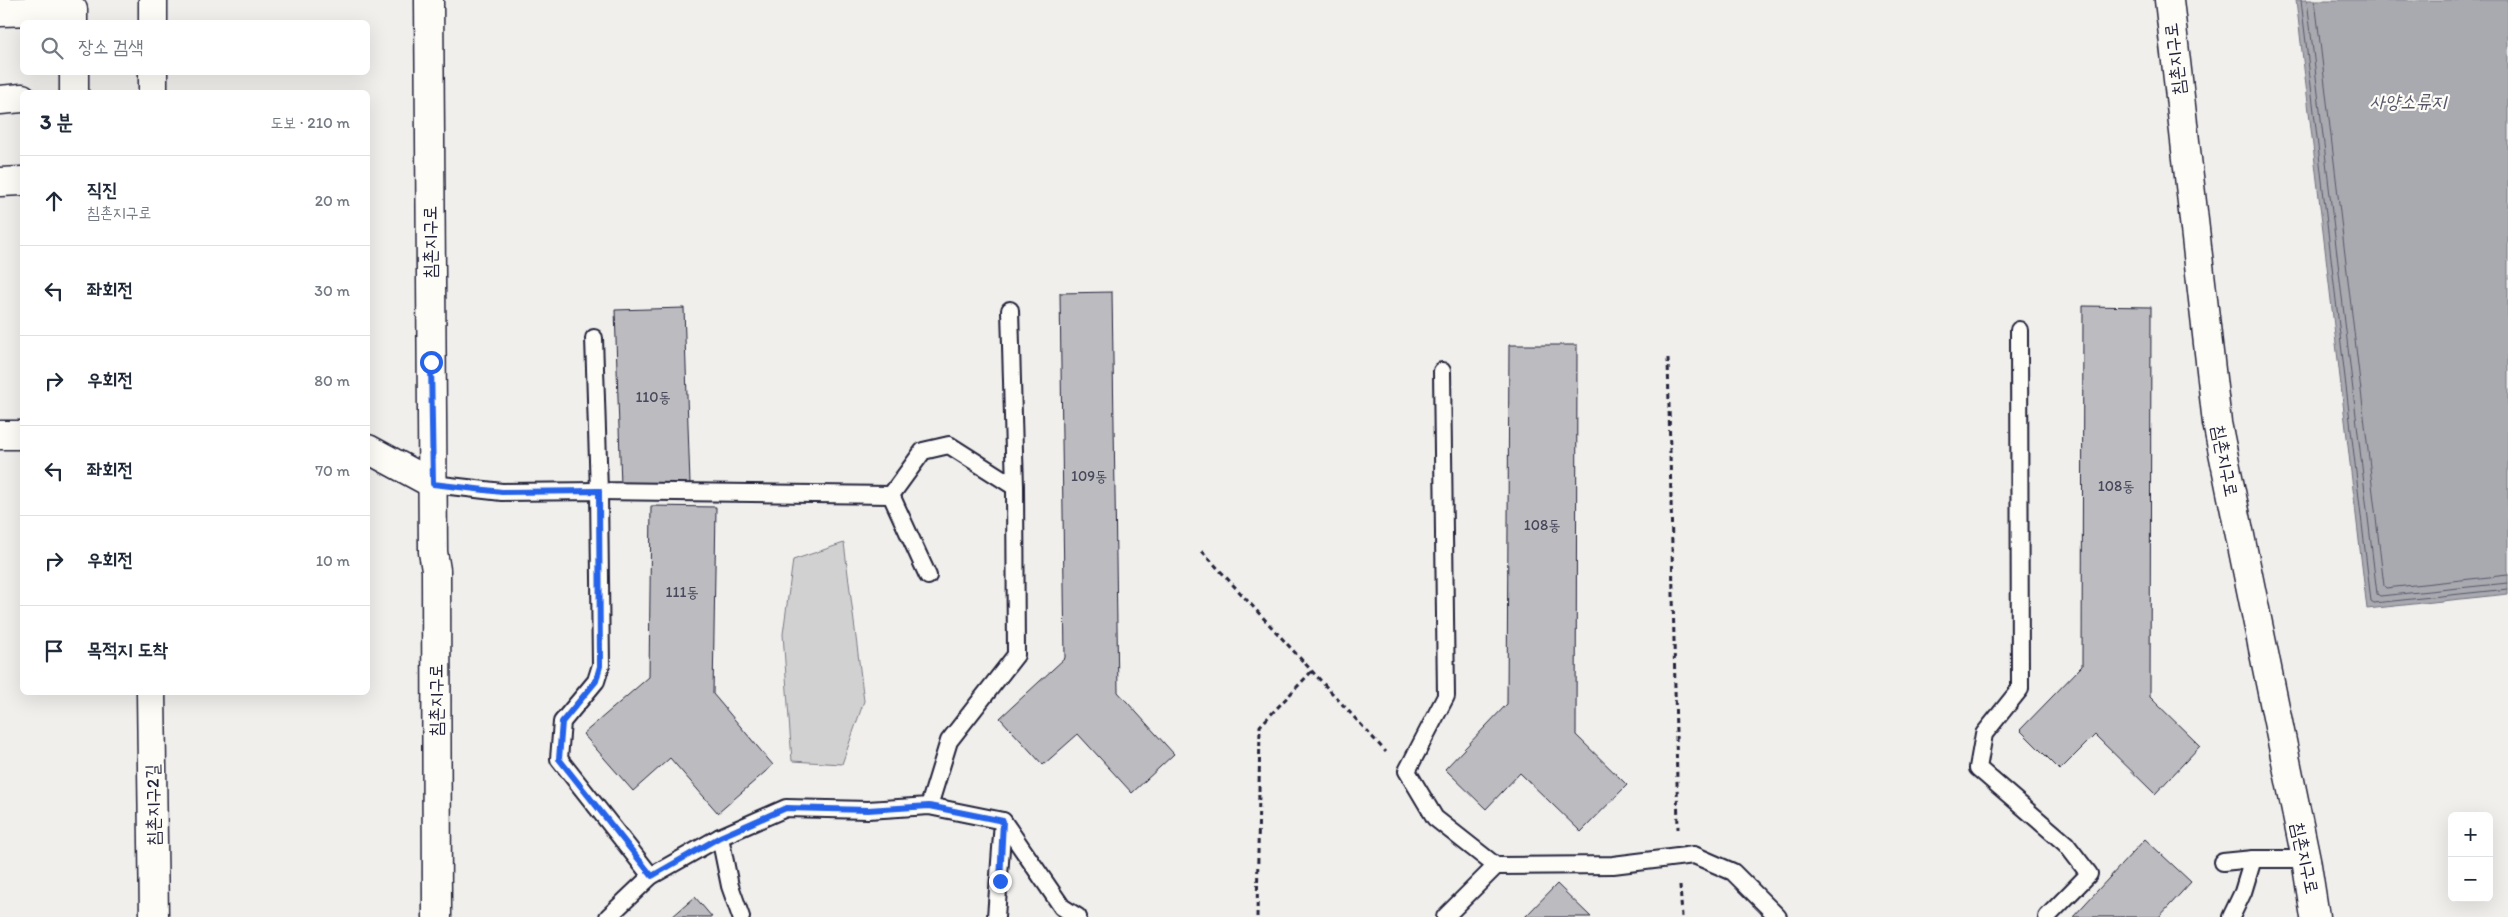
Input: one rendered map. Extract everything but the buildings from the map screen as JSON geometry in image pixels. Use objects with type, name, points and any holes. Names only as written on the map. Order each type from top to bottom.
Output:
[{"type":"street","points":[[153,0],[153,20]]},
{"type":"street","name":"침촌지구로","points":[[429,0],[433,552],[436,570],[437,917]]},
{"type":"street","name":"침촌지구로","points":[[2169,0],[2217,423],[2306,859],[2315,917]]},
{"type":"street","points":[[0,12],[73,10],[73,20]]},
{"type":"street","points":[[74,75],[74,90]]},
{"type":"street","points":[[153,75],[154,90]]},
{"type":"street","points":[[0,100],[20,98]]},
{"type":"street","points":[[0,182],[20,181]]},
{"type":"street","points":[[0,435],[20,435]]},
{"type":"street","points":[[370,450],[433,484]]},
{"type":"street","name":"침촌지구2길","points":[[151,695],[154,917]]},
{"type":"lane","points":[[929,806],[949,741],[1016,655],[1015,487],[1010,310]]},
{"type":"lane","points":[[2019,330],[2020,689],[1984,734],[1978,768],[2066,844],[2089,874],[2048,917]]},
{"type":"lane","points":[[594,338],[599,491],[600,666],[596,681],[562,722],[559,759],[652,876]]},
{"type":"lane","points":[[1442,371],[1446,696],[1407,771],[1435,818],[1496,866],[1613,865],[1694,854],[1732,872],[1778,917]]},
{"type":"lane","points":[[891,495],[923,451],[949,445],[1015,487]]},
{"type":"lane","points":[[433,484],[502,492],[599,491],[891,495]]},
{"type":"lane","points":[[891,495],[928,576]]},
{"type":"lane","points":[[608,917],[652,876],[720,837],[786,808],[868,810],[929,806],[1003,821],[1062,907],[1078,917]]},
{"type":"lane","points":[[996,917],[1003,821]]},
{"type":"lane","points":[[720,837],[730,886],[741,917]]},
{"type":"lane","points":[[2223,862],[2253,859],[2306,859]]},
{"type":"lane","points":[[2231,917],[2243,892],[2253,859]]},
{"type":"lane","points":[[1445,917],[1496,866]]},
{"type":"path","points":[[1668,358],[1678,856]]},
{"type":"path","points":[[1202,551],[1413,782]]},
{"type":"path","points":[[1257,917],[1260,726],[1312,671]]},
{"type":"shaded area","points":[[844,543],[864,701],[842,764],[792,761],[783,634],[793,560]]},
{"type":"water","name":"사양소류지","points":[[2296,0],[2508,0],[2508,594],[2367,609]]},
{"type":"route","points":[[431,362],[433,484],[502,492],[599,491],[600,666],[596,681],[562,722],[559,759],[652,876],[720,837],[786,808],[868,810],[929,806],[1003,821],[1000,881]]}]
